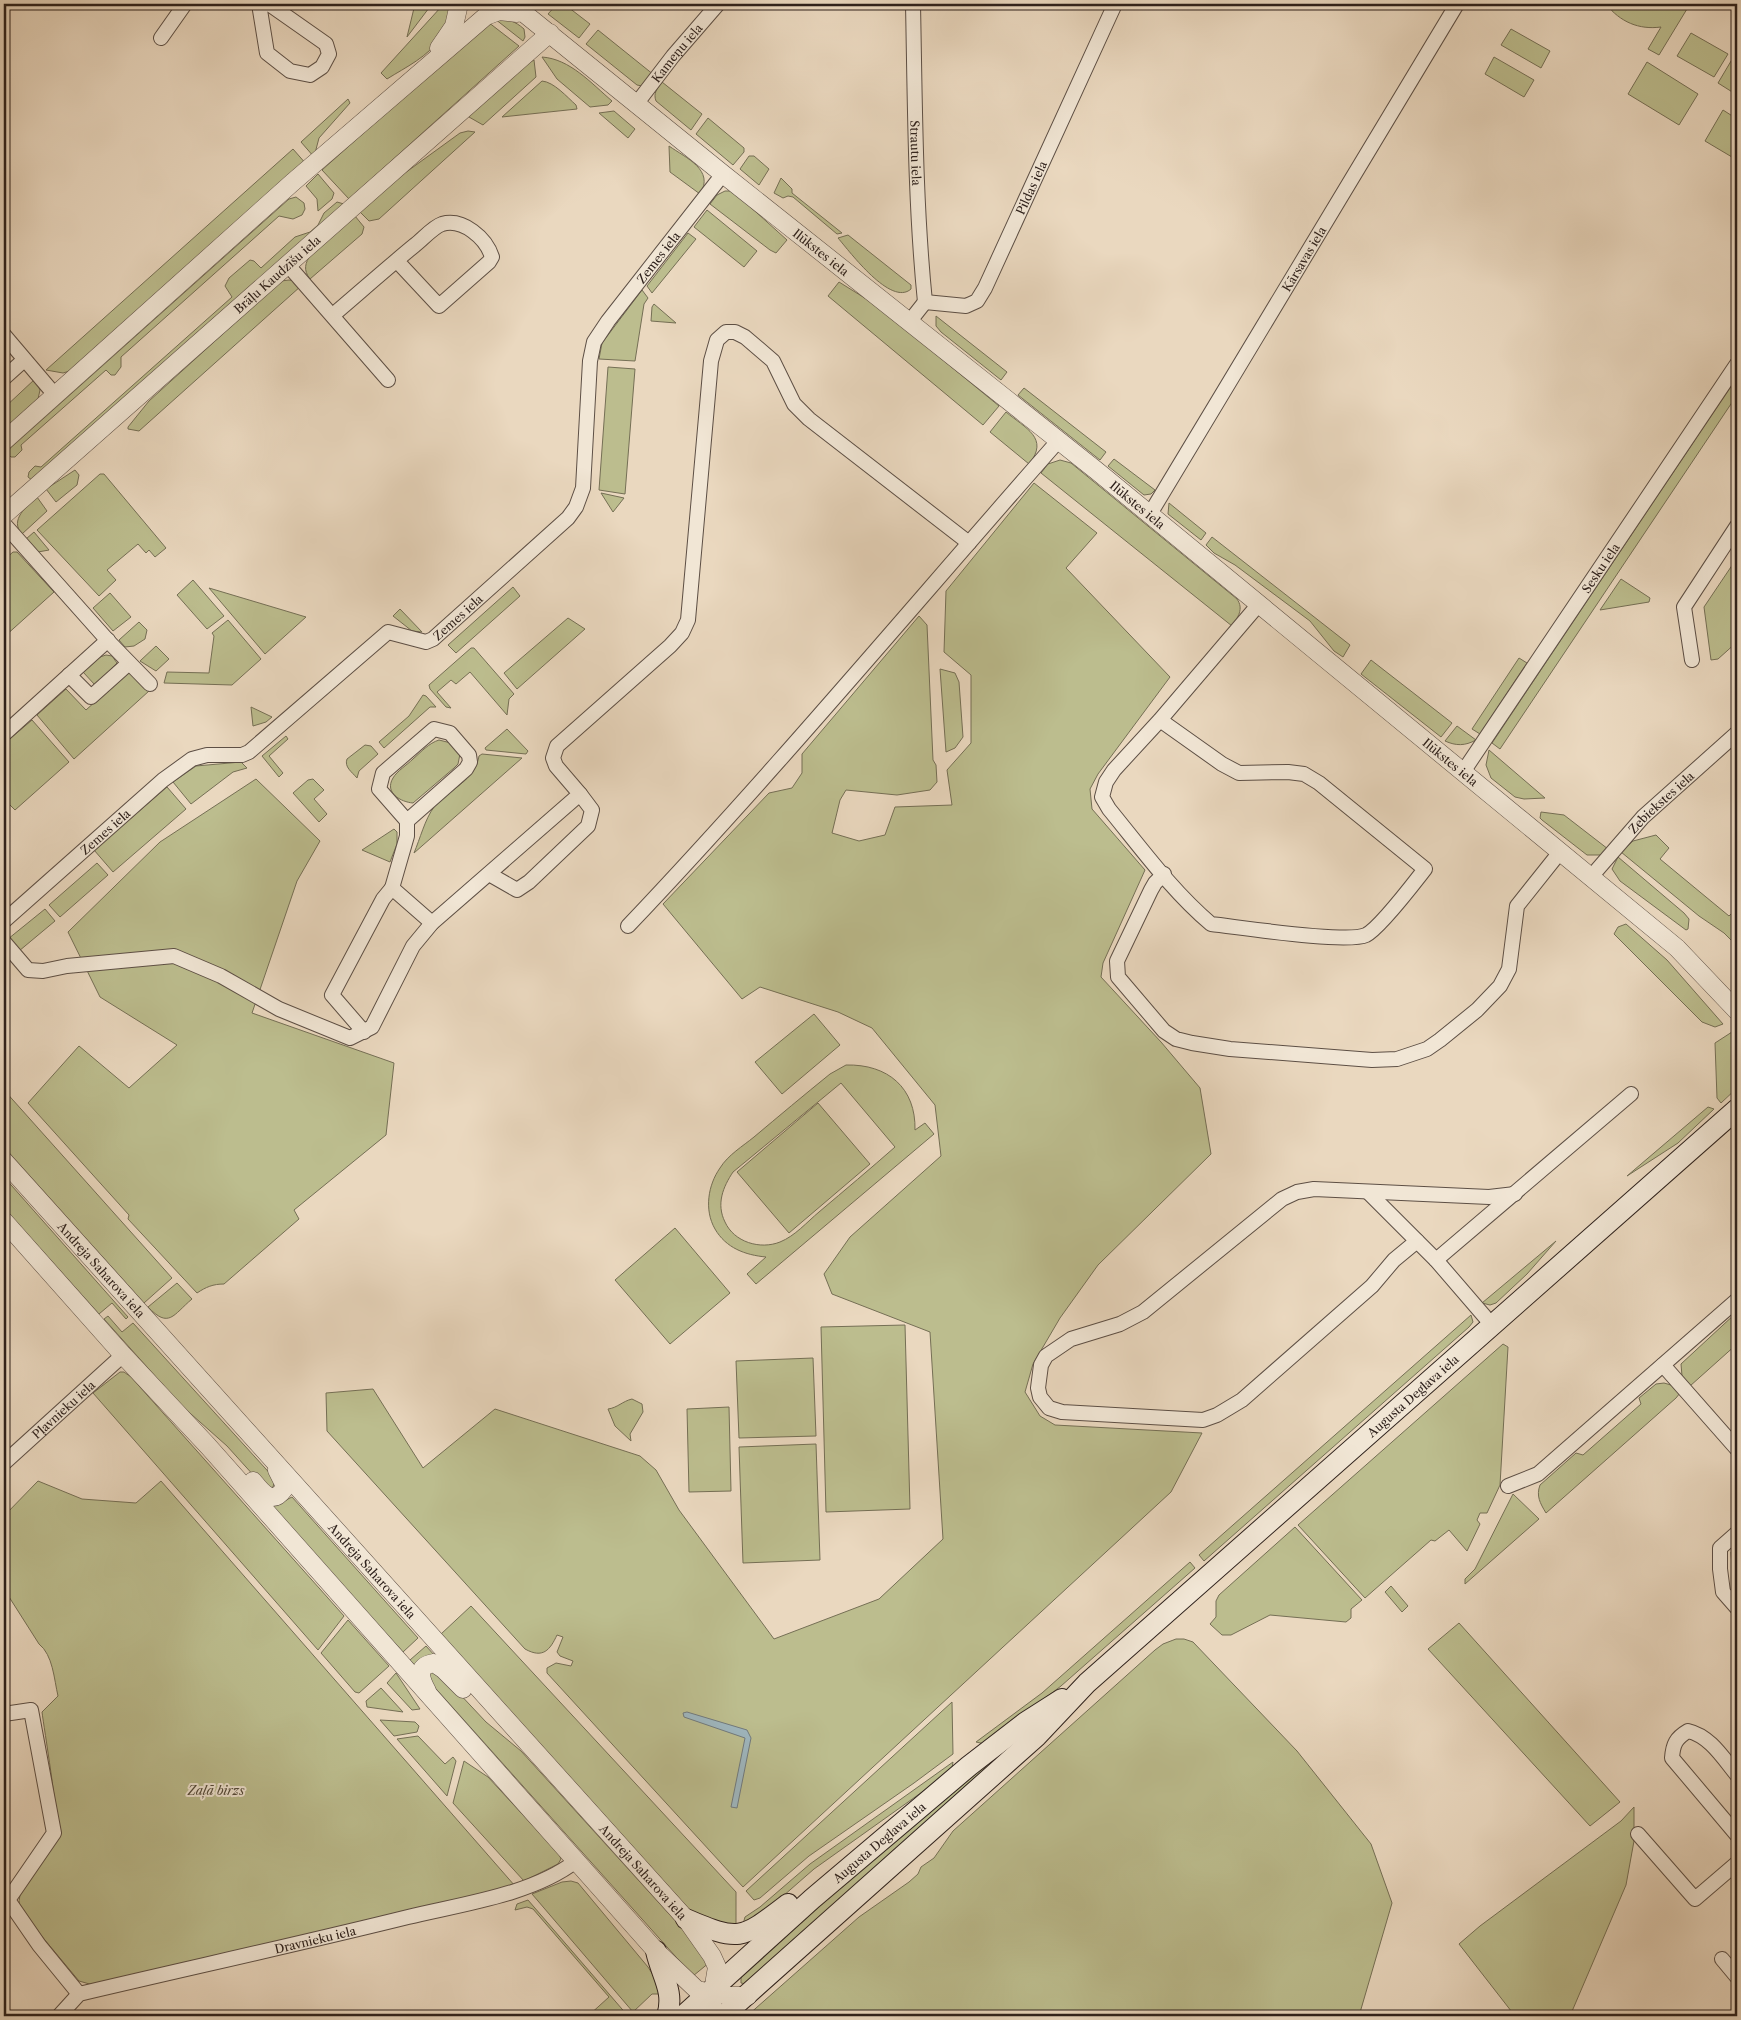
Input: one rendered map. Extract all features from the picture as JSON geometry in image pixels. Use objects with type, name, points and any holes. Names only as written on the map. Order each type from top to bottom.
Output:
[{"type":"main road","name":"Augusta Deglava iela","points":[[723,2016],[748,1996],[1037,1736],[1087,1684],[1737,1109]]},
{"type":"main road","name":"Augusta Deglava iela","points":[[683,2016],[812,1899],[969,1766],[1026,1722],[1087,1684]]},
{"type":"main road","points":[[686,1919],[719,1933],[738,1934],[755,1929],[787,1904],[812,1899]]},
{"type":"main road","points":[[656,1951],[671,1998],[666,2016]]},
{"type":"street","points":[[161,38],[185,4]]},
{"type":"street","points":[[259,4],[267,53],[290,71],[310,75],[322,67],[329,54],[326,44],[269,4]]},
{"type":"street","points":[[428,65],[454,26],[459,4]]},
{"type":"street","name":"Ilūkstes iela","points":[[502,4],[523,9],[722,174],[910,321],[1150,514],[1677,948],[1737,1011]]},
{"type":"street","name":"Kameņu iela","points":[[637,103],[673,56],[718,4]]},
{"type":"street","name":"Strautu iela","points":[[913,4],[916,161],[920,259],[925,302]]},
{"type":"street","name":"Pildas iela","points":[[925,302],[966,306],[977,301],[985,288],[1115,4]]},
{"type":"street","name":"Kārsavas iela","points":[[1150,514],[1457,4]]},
{"type":"street","points":[[4,441],[428,65],[486,16],[499,11],[523,9]]},
{"type":"street","name":"Brāļu Kaudzīšu iela","points":[[4,515],[550,33]]},
{"type":"street","name":"Zemes iela","points":[[4,921],[163,780],[192,759],[207,755],[242,755],[249,752],[388,632],[426,642],[433,639],[500,581],[568,518],[576,507],[582,488],[590,362],[594,342],[722,174]]},
{"type":"street","points":[[333,315],[397,260],[440,225],[459,224],[471,229],[490,251],[492,257],[489,262],[439,306],[397,260]]},
{"type":"street","points":[[287,264],[388,380]]},
{"type":"street","points":[[910,321],[925,302]]},
{"type":"street","points":[[489,874],[517,890],[529,882],[588,826],[592,810],[556,766],[553,758],[556,746],[670,646],[682,633],[688,620],[711,362],[717,340],[726,332],[735,332],[745,337],[773,360],[794,404],[809,419],[969,543]]},
{"type":"street","points":[[4,335],[56,395]]},
{"type":"street","points":[[4,378],[24,360]]},
{"type":"street","name":"Sesku iela","points":[[1463,772],[1737,364]]},
{"type":"street","points":[[628,926],[759,785],[1059,440]]},
{"type":"street","points":[[4,524],[150,684]]},
{"type":"street","points":[[1692,660],[1684,606],[1737,526]]},
{"type":"street","points":[[1160,720],[1222,764],[1239,773],[1288,772],[1304,774],[1425,869],[1385,918],[1367,935],[1342,938],[1211,924],[1195,910],[1164,874],[1109,809],[1102,797],[1106,782],[1114,770],[1160,720],[1258,604]]},
{"type":"street","points":[[4,734],[108,640]]},
{"type":"street","points":[[70,674],[91,697],[129,663]]},
{"type":"street","points":[[364,1032],[332,995],[383,898],[392,888],[407,836],[407,821],[378,789],[383,773],[434,729],[450,733],[469,755],[470,762],[466,770],[407,821]]},
{"type":"street","name":"Zebiekstes iela","points":[[1590,878],[1643,817],[1737,733]]},
{"type":"street","points":[[4,942],[28,970],[34,972],[67,966],[174,956],[222,976],[279,1009],[350,1038],[372,1027],[413,946],[432,923],[580,794]]},
{"type":"street","points":[[1164,874],[1150,890],[1117,961],[1118,977],[1164,1031],[1176,1039],[1230,1049],[1372,1060],[1397,1059],[1426,1049],[1440,1040],[1477,1010],[1500,986],[1509,969],[1517,906],[1560,852]]},
{"type":"street","points":[[392,888],[432,923]]},
{"type":"street","points":[[1436,1260],[1630,1094]]},
{"type":"street","name":"Andreja Saharova iela","points":[[4,1161],[266,1455],[686,1919],[718,1967],[712,1991],[712,2016]]},
{"type":"street","points":[[1417,1241],[1394,1260],[1372,1286],[1256,1388],[1242,1400],[1217,1415],[1203,1420],[1188,1420],[1062,1412],[1049,1408],[1040,1397],[1038,1388],[1042,1365],[1046,1356],[1071,1339],[1120,1324],[1143,1312],[1282,1199],[1297,1192],[1314,1189],[1488,1197],[1515,1194]]},
{"type":"street","points":[[1369,1193],[1436,1260],[1492,1325]]},
{"type":"street","points":[[4,1222],[123,1355],[208,1446],[656,1951],[697,1990],[712,1991],[730,1996],[748,1996]]},
{"type":"street","points":[[1508,1486],[1538,1474],[1737,1300]]},
{"type":"street","name":"Pļavnieku iela","points":[[4,1463],[123,1355]]},
{"type":"street","points":[[1663,1365],[1737,1449]]},
{"type":"street","points":[[208,1446],[228,1454],[264,1494],[272,1497],[277,1496],[284,1489],[284,1484],[266,1455]]},
{"type":"street","points":[[1737,1533],[1720,1548],[1720,1569],[1723,1592],[1737,1608]]},
{"type":"street","points":[[432,1700],[420,1676],[425,1666],[434,1663],[519,1736]]},
{"type":"street","points":[[4,1714],[31,1710],[54,1833],[8,1900],[39,1945],[79,1994],[60,2016]]},
{"type":"street","points":[[1737,1775],[1699,1733],[1688,1731],[1678,1736],[1673,1747],[1672,1758],[1737,1835]]},
{"type":"street","points":[[1638,1834],[1695,1899],[1737,1863]]},
{"type":"street","name":"Dravnieku iela","points":[[79,1994],[253,1955],[502,1894],[561,1873],[576,1861]]},
{"type":"street","points":[[1722,1959],[1737,1977]]},
{"type":"green space","points":[[415,4],[432,4],[407,37]]},
{"type":"green space","points":[[557,4],[564,4],[590,24],[579,38],[548,14]]},
{"type":"green space","points":[[1606,4],[1690,4],[1659,55],[1648,49],[1661,27],[1645,27],[1630,23],[1617,16]]},
{"type":"green space","points":[[441,7],[454,8],[443,34],[436,44],[416,61],[387,79],[381,73]]},
{"type":"green space","points":[[495,19],[504,19],[521,26],[524,29],[525,37],[523,41]]},
{"type":"green space","points":[[488,22],[519,46],[349,199],[322,170]]},
{"type":"green space","points":[[1511,29],[1550,51],[1541,68],[1501,45]]},
{"type":"green space","points":[[598,30],[654,75],[642,86],[637,85],[586,44]]},
{"type":"green space","points":[[1691,33],[1728,54],[1714,77],[1677,56]]},
{"type":"green space","points":[[1737,51],[1737,95],[1718,83]]},
{"type":"green space","points":[[542,57],[562,62],[571,67],[612,101],[608,105],[590,107],[557,79]]},
{"type":"green space","points":[[1494,57],[1534,80],[1524,97],[1485,74]]},
{"type":"green space","points":[[534,60],[536,77],[483,125],[469,117],[523,66]]},
{"type":"green space","points":[[1647,62],[1698,94],[1679,125],[1628,94]]},
{"type":"green space","points":[[542,81],[560,90],[576,105],[577,109],[502,117]]},
{"type":"green space","points":[[662,82],[702,114],[691,130],[656,101],[655,93]]},
{"type":"green space","points":[[348,99],[350,103],[319,138],[314,157],[301,142]]},
{"type":"green space","points":[[1723,110],[1737,119],[1737,160],[1705,141]]},
{"type":"green space","points":[[614,111],[635,129],[628,138],[599,113]]},
{"type":"green space","points":[[708,118],[744,148],[744,152],[733,165],[696,134]]},
{"type":"green space","points":[[475,132],[379,219],[369,221],[360,212],[387,186],[460,133]]},
{"type":"green space","points":[[669,146],[690,160],[701,171],[704,178],[704,186],[700,194],[670,172]]},
{"type":"green space","points":[[293,149],[307,165],[73,370],[63,373],[46,370]]},
{"type":"green space","points":[[749,156],[754,156],[769,169],[759,185],[740,169]]},
{"type":"green space","points":[[318,174],[334,193],[332,199],[318,211],[317,199],[306,186]]},
{"type":"green space","points":[[781,178],[792,189],[792,193],[842,233],[837,234],[793,197],[783,198],[774,193]]},
{"type":"green space","points":[[725,191],[736,194],[787,240],[776,253],[710,204],[717,195]]},
{"type":"green space","points":[[296,197],[304,203],[305,209],[302,215],[293,219],[279,216],[121,357],[121,367],[115,375],[111,375],[106,370],[21,445],[22,450],[15,457],[11,457],[6,452],[289,199]]},
{"type":"green space","points":[[337,202],[344,204],[33,481],[28,477],[29,472],[35,466],[41,467],[232,297],[225,286],[229,278],[250,260],[254,261],[261,268],[295,237],[310,232],[318,225],[324,213]]},
{"type":"green space","points":[[707,210],[757,251],[744,267],[694,227]]},
{"type":"green space","points":[[355,216],[364,227],[362,234],[310,279],[306,273],[306,266],[311,254]]},
{"type":"green space","points":[[688,233],[696,239],[652,293],[647,286]]},
{"type":"green space","points":[[848,235],[911,285],[911,289],[903,293],[893,291],[871,276],[838,238]]},
{"type":"green space","points":[[281,281],[295,281],[301,286],[139,431],[128,429],[149,401]]},
{"type":"green space","points":[[839,282],[876,305],[999,406],[983,425],[828,296]]},
{"type":"green space","points":[[642,290],[648,298],[644,304],[635,361],[599,359],[602,343]]},
{"type":"green space","points":[[654,304],[676,323],[651,321]]},
{"type":"green space","points":[[936,316],[1007,372],[1001,380],[941,332],[936,326]]},
{"type":"green space","points":[[608,367],[635,369],[625,494],[599,490]]},
{"type":"green space","points":[[1737,377],[1737,395],[1500,749],[1492,743]]},
{"type":"green space","points":[[35,379],[40,390],[38,399],[4,431],[4,408]]},
{"type":"green space","points":[[1024,388],[1106,452],[1100,460],[1018,395]]},
{"type":"green space","points":[[1006,412],[1027,429],[1036,440],[1035,455],[1029,464],[990,432]]},
{"type":"green space","points":[[1114,459],[1155,490],[1151,494],[1144,495],[1108,466]]},
{"type":"green space","points":[[1060,460],[1071,463],[1237,599],[1240,610],[1232,626],[1041,473],[1048,464]]},
{"type":"green space","points":[[75,470],[79,475],[77,485],[56,502],[46,489]]},
{"type":"green space","points":[[100,474],[104,474],[166,548],[155,557],[149,550],[146,553],[138,544],[107,570],[116,580],[99,596],[37,530]]},
{"type":"green space","points":[[1034,483],[1097,533],[1066,568],[1170,677],[1098,774],[1090,789],[1092,809],[1145,870],[1103,963],[1101,977],[1161,1042],[1200,1088],[1211,1154],[1098,1265],[1060,1318],[1033,1364],[1025,1392],[1040,1416],[1055,1425],[1202,1433],[1171,1492],[743,1887],[547,1673],[547,1668],[556,1663],[571,1666],[573,1661],[560,1656],[557,1652],[563,1637],[557,1635],[549,1649],[541,1653],[525,1649],[327,1431],[326,1393],[373,1389],[423,1468],[495,1409],[640,1456],[656,1470],[679,1510],[774,1639],[879,1599],[943,1539],[930,1332],[832,1294],[824,1274],[850,1237],[941,1156],[935,1105],[872,1028],[838,1012],[760,987],[742,999],[663,904],[769,793],[792,788],[802,773],[802,754],[919,616],[927,625],[933,760],[936,765],[937,782],[930,790],[897,795],[846,790],[840,800],[832,833],[859,841],[885,835],[895,807],[952,805],[947,770],[971,743],[971,675],[944,652],[946,591]]},
{"type":"green space","points":[[601,493],[624,498],[613,512]]},
{"type":"green space","points":[[37,497],[47,511],[22,534],[17,524],[18,519],[24,509]]},
{"type":"green space","points":[[1169,503],[1206,533],[1201,540],[1168,514]]},
{"type":"green space","points":[[34,532],[49,550],[38,552],[26,539]]},
{"type":"green space","points":[[1212,537],[1350,645],[1343,657],[1334,651],[1310,621],[1235,565],[1214,553],[1206,545]]},
{"type":"green space","points":[[13,552],[17,552],[54,592],[4,637],[4,560]]},
{"type":"green space","points":[[1737,558],[1737,642],[1718,659],[1711,660],[1704,607]]},
{"type":"green space","points":[[1621,579],[1650,598],[1649,602],[1600,610]]},
{"type":"green space","points":[[193,580],[224,616],[207,629],[177,595]]},
{"type":"green space","points":[[513,587],[520,596],[456,653],[448,645]]},
{"type":"green space","points":[[209,588],[306,617],[265,654]]},
{"type":"green space","points":[[110,593],[131,617],[113,631],[93,608]]},
{"type":"green space","points":[[400,609],[422,632],[412,631],[393,616]]},
{"type":"green space","points":[[568,618],[585,629],[517,689],[504,673]]},
{"type":"green space","points":[[228,620],[261,659],[232,685],[164,683],[167,672],[209,673],[214,636],[212,633]]},
{"type":"green space","points":[[139,622],[147,630],[145,639],[134,646],[125,647],[119,640]]},
{"type":"green space","points":[[156,646],[169,659],[156,671],[140,661]]},
{"type":"green space","points":[[471,648],[474,648],[514,694],[509,699],[507,715],[470,672],[456,684],[451,680],[437,692],[451,708],[446,707],[430,689],[429,685]]},
{"type":"green space","points":[[112,656],[117,663],[95,685],[83,672],[100,657]]},
{"type":"green space","points":[[1519,658],[1527,663],[1480,734],[1472,729]]},
{"type":"green space","points":[[1371,660],[1452,723],[1441,737],[1361,674]]},
{"type":"green space","points":[[940,669],[955,673],[959,682],[963,737],[955,748],[946,752]]},
{"type":"green space","points":[[129,671],[149,691],[74,759],[37,715],[66,689],[86,710]]},
{"type":"green space","points":[[423,695],[436,707],[430,707],[384,748],[379,742],[409,716]]},
{"type":"green space","points":[[251,707],[272,717],[266,722],[253,726]]},
{"type":"green space","points":[[32,720],[69,762],[15,810],[4,799],[4,744]]},
{"type":"green space","points":[[1457,726],[1476,740],[1460,745],[1445,741]]},
{"type":"green space","points":[[507,729],[528,751],[526,754],[486,750],[485,748]]},
{"type":"green space","points":[[286,736],[288,739],[269,756],[283,773],[279,777],[262,756]]},
{"type":"green space","points":[[439,740],[451,743],[460,754],[458,764],[413,803],[399,799],[392,792],[391,788],[395,775],[425,748]]},
{"type":"green space","points":[[365,745],[371,746],[378,754],[359,771],[357,778],[346,762],[347,759]]},
{"type":"green space","points":[[1489,750],[1545,798],[1524,799],[1515,797],[1491,778],[1486,765]]},
{"type":"green space","points":[[482,754],[522,758],[414,853],[425,823],[434,807],[467,778],[477,765],[479,756]]},
{"type":"green space","points":[[241,762],[247,768],[233,772],[191,804],[173,782],[196,766]]},
{"type":"green space","points":[[256,779],[320,841],[297,881],[252,1013],[394,1063],[386,1135],[294,1210],[299,1219],[224,1284],[210,1286],[197,1293],[128,1219],[129,1215],[28,1103],[79,1046],[129,1088],[177,1045],[100,997],[68,932],[160,842]]},
{"type":"green space","points":[[313,779],[324,790],[314,799],[327,814],[319,822],[293,793],[308,780]]},
{"type":"green space","points":[[167,787],[186,809],[113,872],[94,850]]},
{"type":"green space","points":[[1541,812],[1564,815],[1608,849],[1601,855],[1587,855],[1542,820],[1540,818]]},
{"type":"green space","points":[[394,829],[397,832],[397,844],[390,862],[362,850]]},
{"type":"green space","points":[[1656,835],[1669,848],[1660,859],[1729,916],[1737,908],[1737,946],[1724,933],[1699,916],[1621,852],[1633,841]]},
{"type":"green space","points":[[1618,857],[1684,913],[1689,919],[1688,929],[1686,930],[1620,881],[1612,869]]},
{"type":"green space","points":[[97,863],[108,875],[60,917],[49,905]]},
{"type":"green space","points":[[45,909],[55,921],[19,951],[8,939]]},
{"type":"green space","points":[[1626,924],[1667,960],[1723,1024],[1715,1027],[1702,1022],[1614,934],[1618,927]]},
{"type":"green space","points":[[814,1014],[840,1045],[782,1094],[755,1062]]},
{"type":"green space","points":[[1732,1032],[1737,1039],[1737,1088],[1721,1103],[1717,1098],[1715,1043]]},
{"type":"green space","points":[[846,1065],[875,1069],[887,1074],[897,1081],[911,1102],[915,1130],[925,1123],[934,1134],[756,1284],[747,1274],[766,1257],[744,1252],[730,1246],[719,1236],[709,1214],[710,1190],[723,1163],[731,1155],[830,1074]],"holes":[[[841,1083],[895,1147],[801,1228],[780,1242],[764,1245],[741,1239],[729,1229],[722,1215],[722,1196],[733,1172]]]},
{"type":"green space","points":[[4,1090],[172,1278],[144,1303],[4,1147]]},
{"type":"green space","points":[[818,1103],[870,1164],[789,1233],[737,1172]]},
{"type":"green space","points":[[1708,1107],[1714,1109],[1678,1143],[1627,1176]]},
{"type":"green space","points":[[4,1177],[128,1317],[126,1319],[112,1303],[99,1314],[4,1208]]},
{"type":"green space","points":[[675,1228],[730,1293],[670,1344],[615,1280]]},
{"type":"green space","points":[[1556,1241],[1527,1274],[1496,1303],[1490,1305],[1482,1303]]},
{"type":"green space","points":[[177,1283],[192,1299],[171,1317],[166,1318],[155,1314],[148,1307]]},
{"type":"green space","points":[[1736,1313],[1737,1344],[1690,1386],[1682,1376],[1681,1364]]},
{"type":"green space","points":[[1471,1315],[1473,1322],[1469,1327],[1204,1561],[1199,1555]]},
{"type":"green space","points":[[108,1316],[122,1332],[133,1323],[275,1479],[273,1487],[270,1489],[265,1488],[227,1446],[182,1406],[104,1319]]},
{"type":"green space","points":[[905,1325],[910,1509],[826,1512],[821,1327]]},
{"type":"green space","points":[[1503,1344],[1508,1347],[1500,1485],[1487,1513],[1480,1513],[1477,1520],[1480,1524],[1467,1551],[1449,1530],[1435,1541],[1431,1540],[1365,1598],[1298,1525]]},
{"type":"green space","points":[[813,1358],[816,1436],[739,1438],[736,1361]]},
{"type":"green space","points":[[120,1372],[124,1372],[131,1377],[344,1616],[318,1650],[93,1393]]},
{"type":"green space","points":[[1664,1383],[1671,1385],[1680,1393],[1676,1398],[1546,1513],[1539,1499],[1540,1485],[1576,1453],[1583,1455],[1641,1404],[1639,1398],[1656,1384]]},
{"type":"green space","points":[[632,1399],[642,1404],[643,1412],[630,1434],[631,1441],[615,1426],[608,1409]]},
{"type":"green space","points":[[729,1407],[731,1491],[689,1492],[687,1409]]},
{"type":"green space","points":[[816,1444],[820,1560],[743,1563],[739,1447]]},
{"type":"green space","name":"Zaļā birzs","points":[[38,1481],[82,1499],[136,1503],[161,1481],[515,1886],[313,1933],[100,1987],[79,1981],[20,1910],[19,1900],[26,1879],[56,1827],[42,1712],[58,1696],[54,1675],[47,1654],[4,1589],[4,1516]]},
{"type":"green space","points":[[1513,1494],[1539,1519],[1465,1584],[1465,1579],[1475,1569]]},
{"type":"green space","points":[[292,1497],[418,1638],[403,1652],[268,1503],[280,1503]]},
{"type":"green space","points":[[1295,1527],[1362,1600],[1351,1609],[1351,1618],[1346,1622],[1270,1615],[1231,1635],[1222,1635],[1210,1624],[1216,1617],[1216,1601],[1219,1595]]},
{"type":"green space","points":[[1736,1548],[1737,1591],[1733,1584],[1731,1552]]},
{"type":"green space","points":[[1190,1562],[1195,1568],[1061,1686],[985,1744],[976,1742],[1042,1693]]},
{"type":"green space","points":[[1391,1586],[1408,1606],[1402,1612],[1385,1592]]},
{"type":"green space","points":[[471,1606],[736,1892],[736,1925],[711,1921],[690,1910],[441,1634]]},
{"type":"green space","points":[[348,1620],[389,1666],[359,1693],[355,1692],[321,1653]]},
{"type":"green space","points":[[1459,1623],[1620,1802],[1590,1826],[1428,1649]]},
{"type":"green space","points":[[1176,1639],[1193,1642],[1297,1751],[1371,1844],[1392,1903],[1359,2016],[747,2016],[859,1917],[909,1882],[918,1874],[921,1867],[934,1858],[953,1831],[1155,1650],[1163,1644]]},
{"type":"green space","points":[[426,1646],[436,1657],[416,1667],[410,1660]]},
{"type":"green space","points":[[431,1670],[440,1673],[486,1722],[521,1751],[700,1948],[710,1962],[693,1976],[429,1681],[428,1672]]},
{"type":"green space","points":[[396,1673],[420,1709],[412,1710],[387,1683]]},
{"type":"green space","points":[[381,1688],[403,1712],[367,1707],[366,1701]]},
{"type":"green space","points":[[952,1702],[953,1754],[809,1856],[760,1898],[754,1900],[746,1891]]},
{"type":"green space","points":[[380,1720],[415,1722],[419,1726],[417,1732],[394,1736]]},
{"type":"green space","points":[[418,1736],[445,1764],[453,1757],[456,1761],[447,1796],[397,1739]]},
{"type":"green space","points":[[1012,1749],[746,1984],[741,1983],[741,1975],[926,1812],[1005,1750]]},
{"type":"green space","points":[[464,1761],[488,1777],[559,1854],[561,1859],[558,1864],[524,1881],[453,1803]]},
{"type":"green space","points":[[953,1762],[952,1768],[946,1775],[814,1869],[767,1910],[743,1924],[745,1917],[760,1907],[810,1864]]},
{"type":"green space","points":[[1634,1807],[1634,1841],[1626,1885],[1570,2016],[1515,2016],[1459,1944],[1480,1926],[1621,1821]]},
{"type":"green space","points":[[571,1881],[578,1883],[648,1967],[665,1994],[652,1994],[633,2012],[532,1894],[562,1882]]},
{"type":"green space","points":[[528,1900],[628,2016],[588,2016],[609,1997],[533,1909],[527,1907],[515,1910],[517,1904]]},
{"type":"water","points":[[687,1712],[747,1730],[751,1738],[737,1808],[731,1807],[745,1738],[684,1717],[683,1713]]}]
